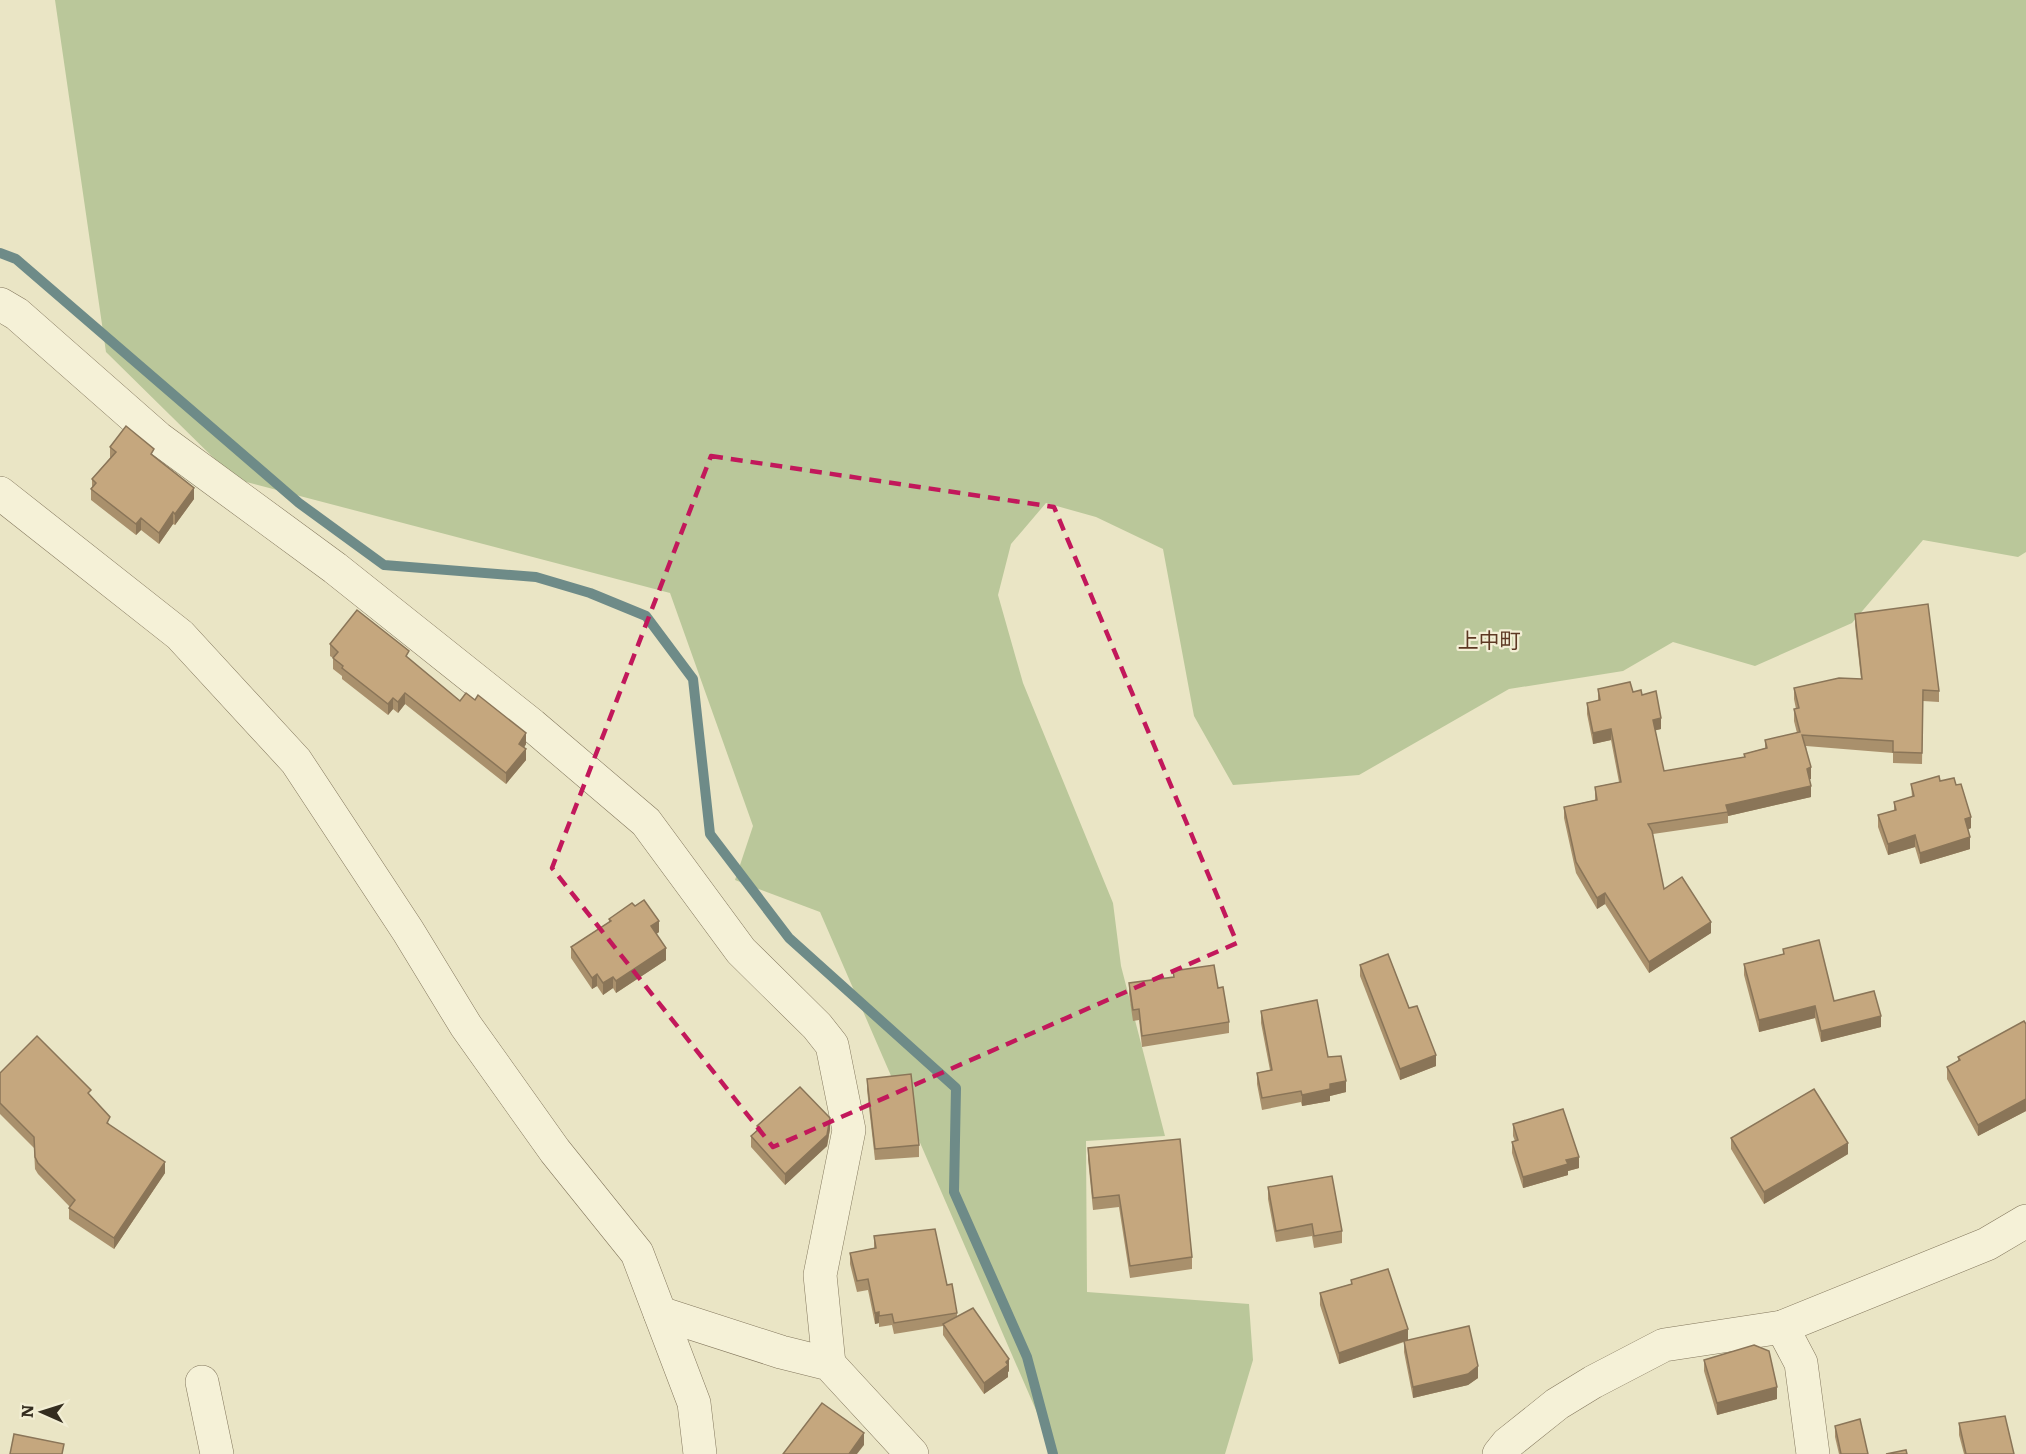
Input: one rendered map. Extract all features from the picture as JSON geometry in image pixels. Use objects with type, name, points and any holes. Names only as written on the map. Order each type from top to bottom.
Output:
[{"type":"street","points":[[0,304],[17,314],[158,438],[344,576],[532,725],[646,822],[741,951],[817,1026],[832,1045],[849,1130],[820,1275],[829,1364]]},
{"type":"street","points":[[0,493],[180,635],[296,761],[408,931],[466,1026],[555,1151],[637,1253],[694,1403],[700,1454]]},
{"type":"street","points":[[1499,1454],[1507,1444],[1557,1404],[1593,1382],[1664,1345],[1782,1327],[1987,1244],[2026,1221]]},
{"type":"street","points":[[660,1313],[781,1352],[829,1364],[912,1454]]},
{"type":"street","points":[[1782,1327],[1801,1363],[1814,1454]]},
{"type":"street","points":[[202,1382],[217,1454]]},
{"type":"highlighted area","points":[[711,456],[1054,507],[1237,943],[773,1147],[552,868]]},
{"type":"green space","points":[[55,0],[2026,0],[2026,552],[2018,557],[1923,540],[1852,623],[1755,666],[1673,642],[1623,671],[1509,689],[1359,775],[1233,785],[1194,716],[1163,549],[1096,517],[1046,503],[1011,544],[998,595],[1023,683],[1113,903],[1121,966],[1165,1136],[1086,1141],[1087,1292],[1249,1304],[1253,1360],[1225,1454],[1055,1454],[820,912],[735,880],[753,826],[670,593],[235,479],[106,352]]},
{"type":"building","points":[[126,426],[154,449],[151,454],[194,488],[175,514],[173,512],[159,533],[141,518],[136,524],[91,489],[96,483],[92,479],[116,452],[110,447]]},
{"type":"building","points":[[1928,604],[1939,691],[1923,690],[1922,753],[1893,752],[1893,741],[1802,735],[1811,767],[1807,769],[1811,786],[1726,805],[1728,812],[1648,824],[1652,831],[1664,889],[1682,877],[1711,922],[1649,962],[1605,893],[1597,898],[1576,862],[1564,807],[1597,800],[1595,787],[1621,782],[1611,729],[1593,733],[1587,703],[1600,700],[1598,689],[1630,682],[1633,692],[1641,690],[1642,695],[1656,691],[1661,718],[1653,720],[1664,771],[1745,757],[1744,754],[1767,748],[1765,740],[1800,732],[1794,709],[1799,708],[1794,688],[1839,678],[1862,679],[1855,614]]},
{"type":"building","points":[[357,610],[409,651],[406,656],[460,701],[466,693],[475,700],[478,695],[526,733],[519,744],[526,749],[506,773],[405,693],[398,702],[393,698],[388,704],[342,668],[343,666],[333,658],[338,652],[330,644]]},
{"type":"building","points":[[1939,776],[1940,781],[1954,778],[1956,785],[1961,784],[1971,817],[1965,819],[1970,837],[1920,853],[1915,835],[1888,844],[1878,815],[1896,810],[1894,802],[1914,796],[1911,784]]},
{"type":"building","points":[[644,900],[659,921],[651,926],[666,948],[616,981],[613,977],[603,983],[597,974],[592,978],[571,947],[611,921],[609,919],[632,903],[635,906]]},
{"type":"building","points":[[1819,940],[1834,1001],[1874,991],[1881,1016],[1821,1031],[1815,1006],[1759,1020],[1744,964],[1784,954],[1783,949]]},
{"type":"building","points":[[1388,954],[1409,1008],[1417,1006],[1436,1055],[1400,1069],[1360,965]]},
{"type":"building","points":[[1214,965],[1218,988],[1223,987],[1229,1022],[1142,1036],[1139,1009],[1133,1010],[1129,983],[1174,977],[1173,971]]},
{"type":"building","points":[[1317,1000],[1328,1057],[1341,1056],[1346,1081],[1330,1084],[1330,1089],[1302,1095],[1301,1091],[1262,1098],[1257,1073],[1272,1070],[1261,1011]]},
{"type":"building","points":[[2024,1021],[2026,1024],[2026,1099],[1978,1125],[1947,1067],[1960,1060],[1958,1057]]},
{"type":"building","points":[[37,1036],[91,1090],[88,1093],[110,1117],[107,1123],[165,1162],[114,1238],[69,1208],[75,1200],[38,1163],[35,1157],[34,1137],[0,1103],[0,1073]]},
{"type":"building","points":[[911,1074],[919,1145],[875,1149],[867,1079]]},
{"type":"building","points":[[800,1087],[830,1118],[827,1135],[785,1174],[751,1136],[760,1128],[757,1126]]},
{"type":"building","points":[[1814,1089],[1848,1143],[1764,1192],[1731,1138]]},
{"type":"building","points":[[1563,1109],[1579,1157],[1566,1160],[1568,1164],[1523,1177],[1512,1142],[1518,1140],[1513,1124]]},
{"type":"building","points":[[1180,1139],[1192,1257],[1130,1266],[1119,1195],[1093,1198],[1088,1148]]},
{"type":"building","points":[[1332,1176],[1342,1231],[1314,1236],[1312,1224],[1276,1231],[1268,1187]]},
{"type":"building","points":[[935,1229],[947,1285],[952,1284],[957,1313],[894,1323],[892,1314],[879,1316],[879,1312],[875,1313],[868,1279],[857,1281],[850,1253],[876,1248],[874,1236]]},
{"type":"building","points":[[1388,1269],[1408,1329],[1339,1353],[1320,1293],[1352,1284],[1351,1280]]},
{"type":"building","points":[[973,1308],[1009,1359],[1006,1362],[1008,1365],[984,1383],[943,1324]]},
{"type":"building","points":[[1469,1326],[1478,1366],[1468,1374],[1413,1387],[1404,1341]]},
{"type":"building","points":[[1754,1345],[1769,1351],[1777,1387],[1717,1403],[1704,1360]]},
{"type":"building","points":[[822,1403],[864,1433],[849,1454],[783,1454]]},
{"type":"building","points":[[2005,1416],[2014,1454],[1966,1454],[1959,1423]]},
{"type":"building","points":[[1860,1419],[1868,1454],[1841,1454],[1835,1426]]},
{"type":"building","points":[[14,1434],[64,1444],[62,1454],[10,1454]]},
{"type":"building","points":[[1906,1450],[1907,1454],[1886,1454]]},
{"type":"waterway","points":[[0,253],[16,259],[299,503],[384,565],[536,577],[590,593],[646,616],[693,679],[710,834],[789,938],[956,1088],[954,1192],[1027,1357],[1053,1454]]},
{"type":"district","name":"上中町","points":[[1489,641]]}]
